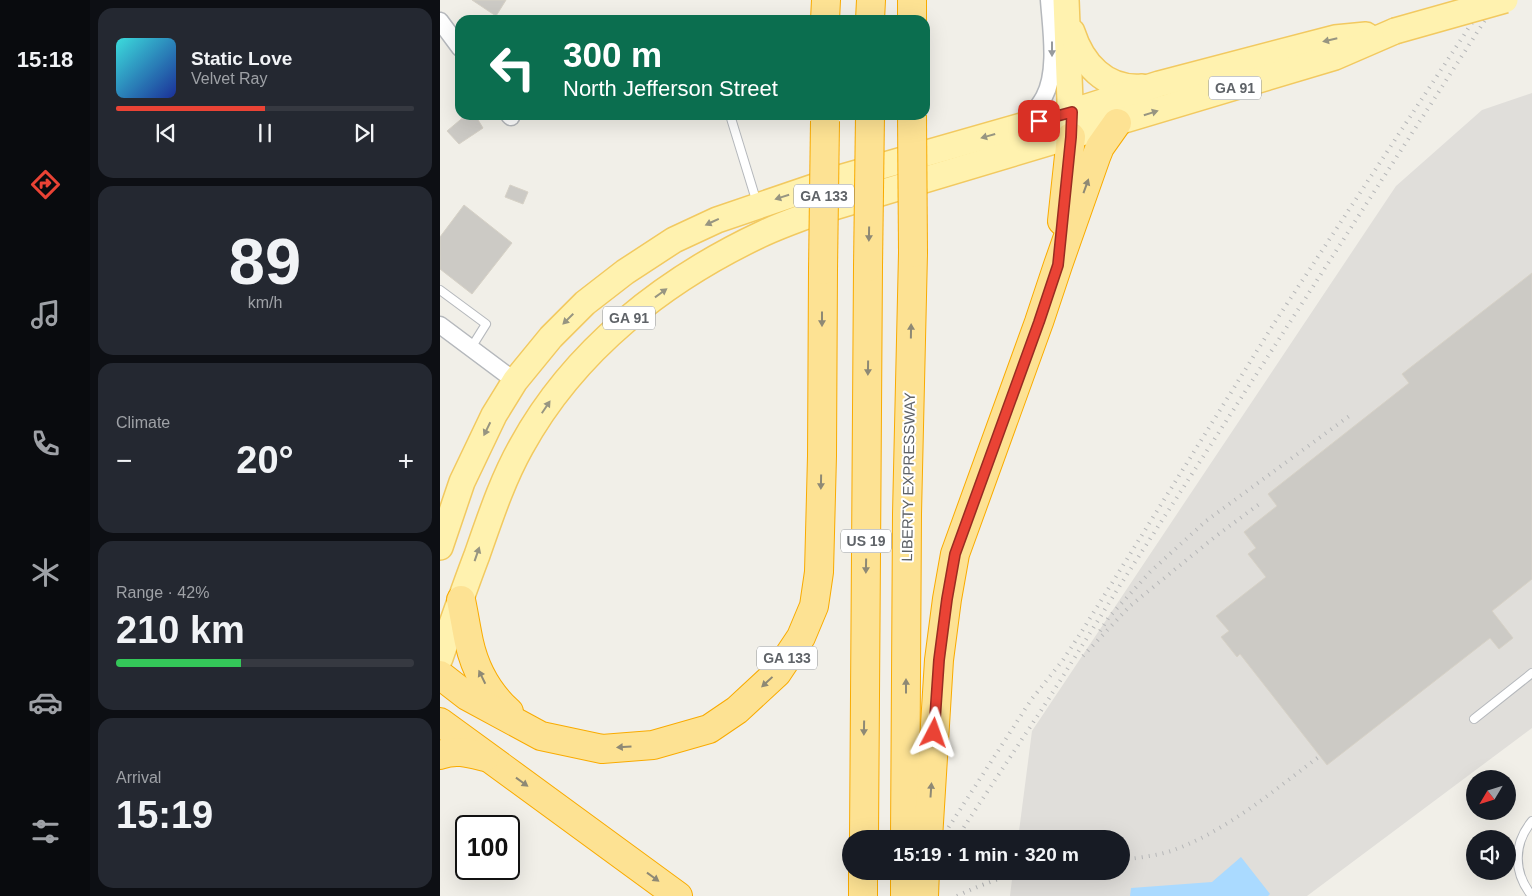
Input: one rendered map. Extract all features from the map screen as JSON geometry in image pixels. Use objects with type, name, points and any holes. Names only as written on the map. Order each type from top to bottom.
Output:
[{"type":"highway","points":[[826,0],[826,15]]},
{"type":"highway","points":[[870,15],[871,0]]},
{"type":"highway","points":[[912,0],[912,15]]},
{"type":"highway","name":"GA 133","points":[[440,675],[467,696],[541,736],[602,748],[653,745],[708,729],[736,710],[776,673],[801,637],[814,606],[819,572],[825,120]]},
{"type":"highway","name":"US 19","points":[[864,827],[870,120]]},
{"type":"highway","name":"LIBERTY EXPRESSWAY","points":[[905,830],[906,514],[913,253],[912,120]]},
{"type":"highway","points":[[929,830],[939,660],[955,554],[1100,147],[1118,123]]},
{"type":"highway","points":[[1058,265],[1071,124]]},
{"type":"highway","points":[[461,600],[469,642],[474,659],[485,682],[496,700],[525,727]]},
{"type":"highway","points":[[440,722],[678,896]]},
{"type":"highway","points":[[440,755],[448,752],[462,751],[489,758]]},
{"type":"highway","points":[[863,880],[863,896]]},
{"type":"highway","points":[[905,880],[905,896]]},
{"type":"highway","points":[[924,896],[925,880]]},
{"type":"main road","name":"GA 91","points":[[440,548],[449,511],[497,409],[515,380],[556,331],[585,302],[611,282],[674,240],[717,220],[757,205],[843,177],[1022,126],[1118,123],[1335,58],[1395,31],[1505,0]]},
{"type":"main road","points":[[1067,11],[1077,47],[1092,68],[1102,76],[1128,87],[1144,87],[1159,84]]},
{"type":"main road","points":[[1067,11],[1071,124]]},
{"type":"main road","name":"GA 91","points":[[440,658],[500,492],[521,447],[534,425],[585,359],[619,326],[650,301],[705,264],[766,232],[816,212],[1071,124],[1159,84],[1335,38],[1395,31]]},
{"type":"street","points":[[1022,126],[1043,98],[1049,84],[1052,45],[1049,0]]},
{"type":"street","points":[[440,21],[455,41]]},
{"type":"street","points":[[440,325],[515,380]]},
{"type":"lane","points":[[732,120],[757,205]]},
{"type":"lane","points":[[440,290],[486,324],[471,348]]},
{"type":"lane","points":[[1474,719],[1532,673]]},
{"type":"lane","points":[[1532,821],[1519,844],[1517,864],[1526,889],[1532,896]]},
{"type":"shaded area","points":[[1532,93],[1532,728],[1476,770],[1466,770],[1466,777],[1307,896],[1010,896],[1012,880],[1130,880],[1130,830],[1019,830],[1032,731],[1396,186],[1482,110]]},
{"type":"water","points":[[1241,857],[1270,894],[1268,896],[1130,896],[1131,888],[1212,882]]},
{"type":"building","points":[[472,0],[506,0],[497,15]]},
{"type":"building","points":[[460,120],[478,120],[483,128],[459,144],[447,131]]},
{"type":"building","points":[[510,185],[528,192],[523,204],[505,197]]},
{"type":"building","points":[[464,205],[512,243],[472,294],[440,269],[440,237]]},
{"type":"building","points":[[1532,273],[1532,579],[1492,611],[1513,638],[1499,649],[1490,638],[1327,765],[1240,654],[1237,657],[1221,637],[1229,631],[1216,616],[1266,577],[1248,554],[1256,548],[1244,532],[1277,506],[1268,494],[1409,383],[1402,374]]},
{"type":"railway","points":[[947,830],[1031,700],[1063,660],[1082,631],[1275,322],[1487,0]]},
{"type":"railway","points":[[962,830],[1046,703],[1498,0]]},
{"type":"railway","points":[[1100,631],[1109,617],[1150,572],[1206,521],[1352,414]]},
{"type":"railway","points":[[1083,656],[1130,606],[1216,536],[1262,502]]},
{"type":"railway","points":[[1130,859],[1171,851],[1211,833],[1249,809],[1320,756]]},
{"type":"railway","points":[[903,896],[914,880]]},
{"type":"railway","points":[[919,896],[929,880]]},
{"type":"railway","points":[[957,896],[997,880]]},
{"type":"route","points":[[934,733],[939,660],[955,554],[1058,265],[1072,112],[1039,121]]}]
